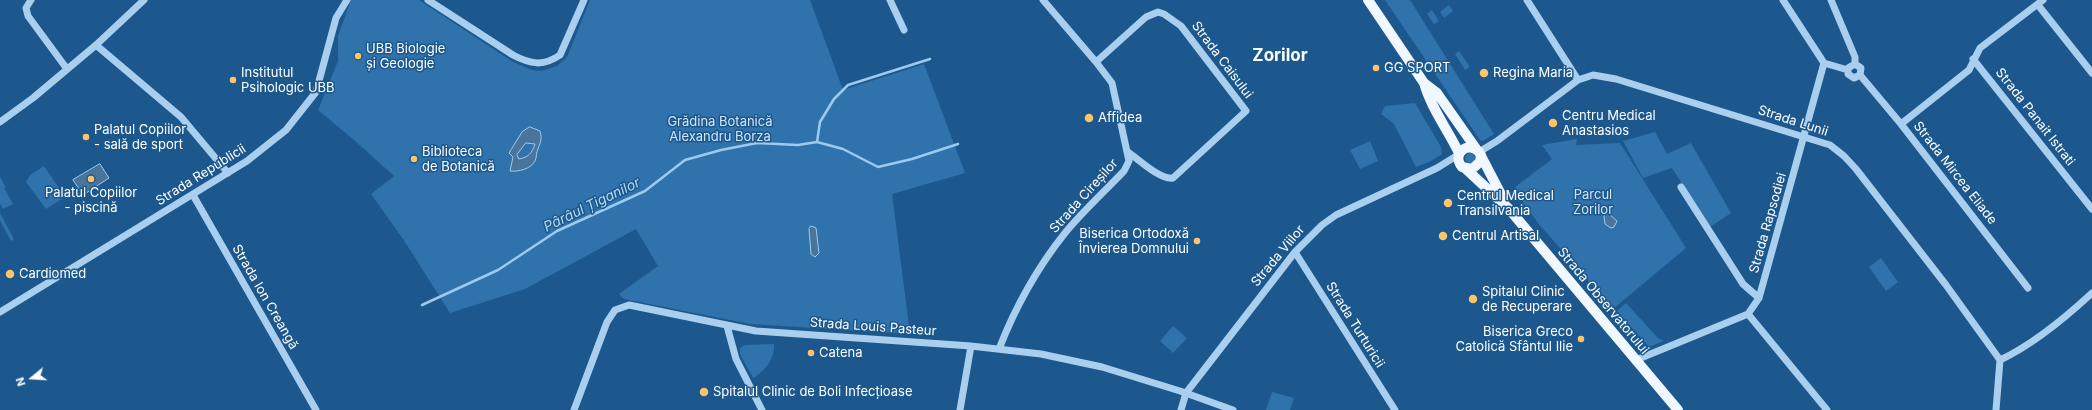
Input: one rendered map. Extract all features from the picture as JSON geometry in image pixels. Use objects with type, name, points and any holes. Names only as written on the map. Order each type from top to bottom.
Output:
[{"type":"main road","name":"Strada Observatorului","points":[[1368,0],[1424,83],[1436,93],[1479,152],[1509,209]]},
{"type":"main road","name":"Strada Observatorului","points":[[1424,83],[1428,97],[1454,142],[1459,154]]},
{"type":"main road","points":[[1467,147],[1479,152],[1480,162],[1476,168],[1464,168],[1459,163],[1459,154],[1467,147]]},
{"type":"main road","name":"Strada Observatorului","points":[[1464,168],[1509,209],[1678,410]]},
{"type":"street","points":[[32,0],[26,8],[28,16],[67,69]]},
{"type":"street","points":[[0,122],[33,98],[96,45],[144,0]]},
{"type":"street","name":"Strada Republicii","points":[[0,312],[256,156],[286,130],[312,100],[322,76],[336,18],[347,0]]},
{"type":"street","points":[[428,0],[513,55],[527,62],[540,64],[547,63],[560,55],[584,0]]},
{"type":"street","points":[[890,0],[904,30]]},
{"type":"street","name":"Strada Cireșilor","points":[[999,349],[1016,311],[1042,265],[1066,232],[1128,166],[1128,152],[1114,87],[1108,76],[1042,0]]},
{"type":"street","points":[[1528,0],[1578,80]]},
{"type":"street","points":[[1783,0],[1824,62]]},
{"type":"street","name":"Strada Mircea Eliade","points":[[1831,0],[1855,57],[1855,64],[1861,68],[1860,75],[1901,124],[2028,288]]},
{"type":"street","points":[[1901,124],[1969,70],[1973,59],[1980,48],[2040,2],[2092,73]]},
{"type":"street","name":"Strada Caisului","points":[[1096,62],[1146,17],[1158,12],[1164,14],[1181,26],[1246,111],[1172,178],[1168,179],[1159,174],[1128,152]]},
{"type":"street","points":[[96,45],[181,117],[228,173]]},
{"type":"street","name":"Strada Panait Istrati","points":[[1973,59],[2092,209]]},
{"type":"street","name":"Strada Mircea Eliade","points":[[1824,62],[1848,70],[1851,77],[1856,78],[1860,75]]},
{"type":"street","name":"Strada Rapsodiei","points":[[1748,314],[1759,298],[1824,62]]},
{"type":"street","points":[[1848,70],[1850,66],[1855,64]]},
{"type":"street","name":"Strada Lunii","points":[[1479,152],[1497,141],[1578,80],[1593,75],[1616,78],[1830,145],[1844,156],[1856,169],[1946,285],[2000,360]]},
{"type":"street","points":[[1447,162],[1452,153],[1454,142]]},
{"type":"street","name":"Strada Viilor","points":[[1181,410],[1186,393],[1295,252],[1322,225],[1336,214],[1437,168],[1459,154]]},
{"type":"street","name":"Strada Viilor","points":[[1437,168],[1454,165],[1464,168]]},
{"type":"street","points":[[1682,187],[1743,284],[1759,298]]},
{"type":"street","name":"Strada Ion Creangă","points":[[193,195],[316,410]]},
{"type":"street","name":"Strada Turturicii","points":[[1295,252],[1395,410]]},
{"type":"street","points":[[1996,410],[2000,360],[2012,355],[2047,330],[2092,293]]},
{"type":"street","name":"Strada Louis Pasteur","points":[[574,410],[605,327],[619,307],[634,305],[726,326],[787,334],[971,346],[1041,354],[1102,367],[1186,393],[1233,410]]},
{"type":"street","points":[[1636,360],[1748,314],[1827,410]]},
{"type":"street","points":[[726,326],[736,359],[762,410]]},
{"type":"street","points":[[960,410],[971,346]]},
{"type":"green space","name":"Grădina Botanică Alexandru Borza","points":[[351,0],[419,0],[513,62],[532,70],[541,71],[557,66],[567,57],[590,0],[810,0],[843,90],[924,64],[965,173],[892,194],[910,334],[750,324],[624,299],[619,294],[658,266],[636,229],[525,289],[450,313],[405,242],[371,194],[394,176],[318,110],[338,61],[338,36]]},
{"type":"green space","points":[[1385,0],[1410,0],[1494,134],[1483,141],[1480,140]]},
{"type":"green space","points":[[1449,5],[1453,11],[1444,18],[1440,12]]},
{"type":"green space","points":[[1432,10],[1439,21],[1434,24],[1427,14]]},
{"type":"green space","points":[[1459,51],[1470,67],[1465,70],[1455,54]]},
{"type":"green space","points":[[1415,103],[1441,147],[1442,154],[1429,162],[1416,167],[1394,124],[1381,114],[1385,106]]},
{"type":"green space","points":[[1655,132],[1667,154],[1691,143],[1731,213],[1710,227],[1672,168],[1643,178],[1623,141]]},
{"type":"green space","name":"Parcul Zorilor","points":[[1577,139],[1576,145],[1620,143],[1686,248],[1613,309],[1538,223],[1517,194],[1515,187],[1552,159],[1542,145]]},
{"type":"green space","points":[[1370,141],[1378,161],[1360,169],[1350,150]]},
{"type":"green space","points":[[1468,153],[1472,153],[1475,158],[1472,163],[1468,163],[1465,160],[1465,156]]},
{"type":"green space","points":[[44,166],[65,197],[46,209],[26,182],[30,175]]},
{"type":"green space","points":[[0,177],[13,204],[3,209],[0,204]]},
{"type":"green space","points":[[0,213],[14,239],[11,241],[0,221]]},
{"type":"green space","points":[[1881,258],[1898,282],[1886,291],[1869,267]]},
{"type":"green space","points":[[1626,303],[1658,338],[1664,341],[1649,347],[1617,311]]},
{"type":"green space","points":[[1173,326],[1187,338],[1173,353],[1160,341]]},
{"type":"green space","points":[[774,344],[771,360],[761,372],[753,378],[740,354],[740,348],[745,345]]},
{"type":"green space","points":[[1272,392],[1294,398],[1290,410],[1266,410]]},
{"type":"shaded area","points":[[530,127],[540,131],[541,140],[536,159],[531,166],[527,168],[517,171],[510,171],[513,157],[509,153],[522,132]],"holes":[[[526,143],[535,144],[530,154],[519,159],[517,155]]]},
{"type":"shaded area","name":"Palatul Copiilor - piscină","points":[[100,164],[109,178],[83,195],[73,180]]},
{"type":"shaded area","points":[[1608,213],[1617,221],[1614,227],[1611,228],[1605,224],[1604,216]]},
{"type":"shaded area","points":[[811,226],[816,228],[819,253],[815,257],[811,254],[809,229]]},
{"type":"waterway","points":[[817,142],[820,122],[834,99],[848,85],[930,59]]},
{"type":"waterway","name":"Pârâul Țiganilor","points":[[422,305],[498,270],[557,231],[645,191],[685,160],[721,150],[757,143],[798,145],[817,142],[843,149],[878,167],[912,159],[958,144]]},
{"type":"place","name":"UBB Biologie și Geologie","points":[[358,56]]},
{"type":"place","name":"GG SPORT","points":[[1376,68]]},
{"type":"place","name":"Regina Maria","points":[[1484,73]]},
{"type":"place","name":"Institutul Psihologic UBB","points":[[233,80]]},
{"type":"place","name":"Affidea","points":[[1089,118]]},
{"type":"place","name":"Centru Medical Anastasios","points":[[1553,123]]},
{"type":"place","name":"Palatul Copiilor - sală de sport","points":[[86,137]]},
{"type":"place","name":"Biblioteca de Botanică","points":[[414,159]]},
{"type":"place","name":"Palatul Copiilor - piscină","points":[[91,179]]},
{"type":"place","name":"Centrul Medical Transilvania","points":[[1448,203]]},
{"type":"place","name":"Centrul Artisal","points":[[1443,236]]},
{"type":"place","name":"Biserica Ortodoxă Învierea Domnului","points":[[1197,241]]},
{"type":"place","name":"Cardiomed","points":[[10,274]]},
{"type":"place","name":"Spitalul Clinic de Recuperare","points":[[1473,299]]},
{"type":"place","name":"Biserica Greco Catolică Sfântul Ilie","points":[[1581,339]]},
{"type":"place","name":"Catena","points":[[811,353]]},
{"type":"place","name":"Spitalul Clinic de Boli Infecțioase","points":[[704,392]]},
{"type":"district","name":"Zorilor","points":[[1280,56]]}]
